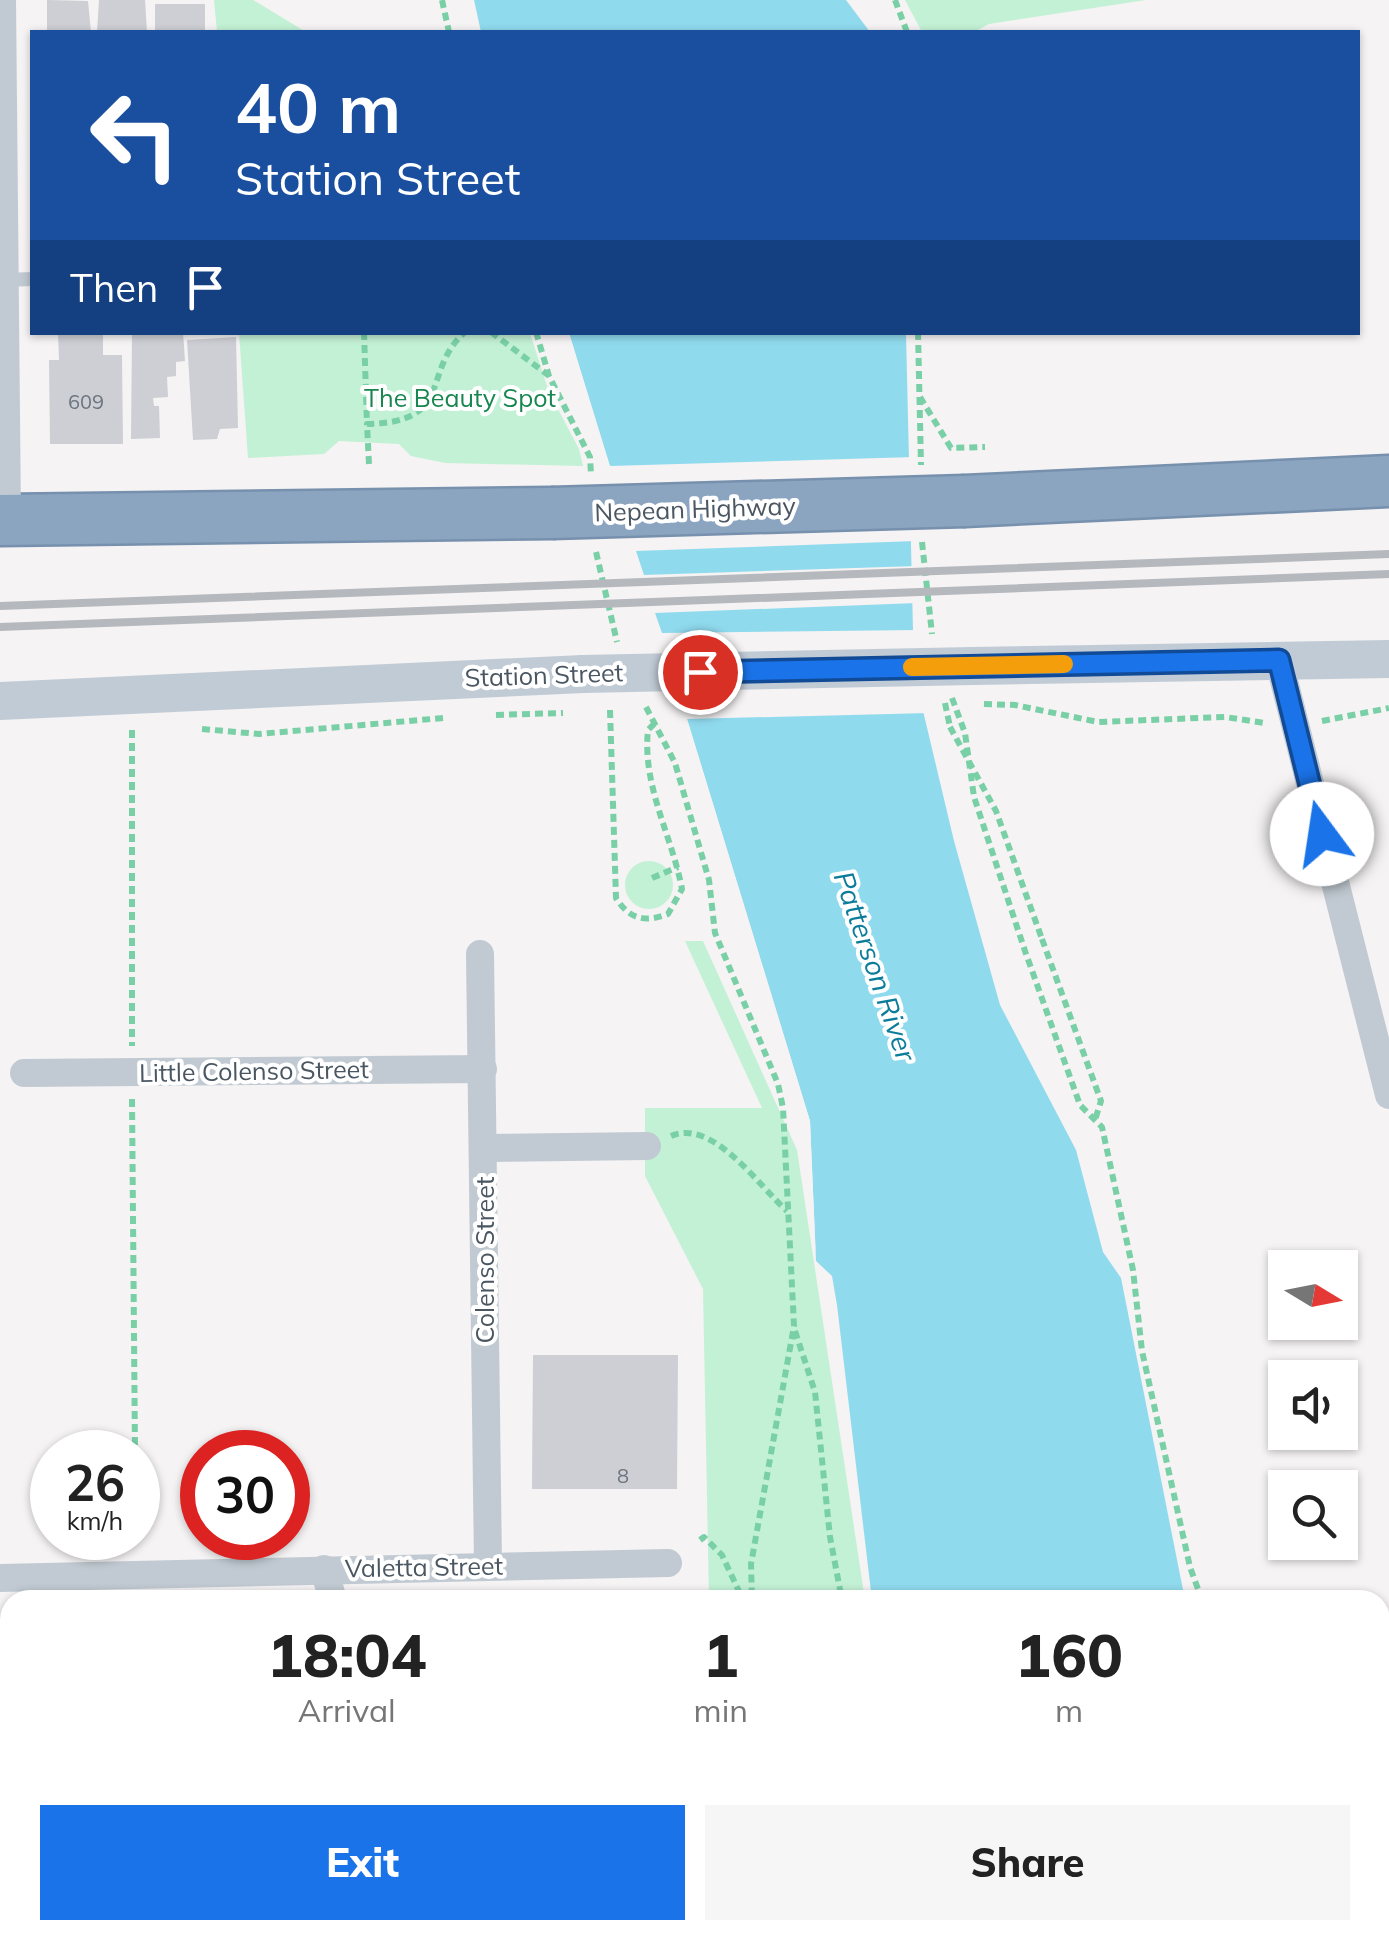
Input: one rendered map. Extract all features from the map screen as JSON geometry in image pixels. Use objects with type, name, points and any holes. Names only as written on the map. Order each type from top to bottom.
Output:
[{"type":"highway","name":"Nepean Highway","points":[[3,520],[572,503],[964,501],[1389,482]]},
{"type":"street","points":[[2,0],[18,280],[3,520]]},
{"type":"street","points":[[1279,660],[1389,1095]]},
{"type":"street","name":"Station Street","points":[[0,702],[583,674],[961,678],[1279,660],[1389,660]]},
{"type":"street","name":"Colenso Street","points":[[480,954],[488,1566]]},
{"type":"street","name":"Little Colenso Street","points":[[24,1073],[483,1069]]},
{"type":"street","points":[[484,1148],[647,1146]]},
{"type":"street","name":"Valetta Street","points":[[0,1578],[668,1563]]},
{"type":"street","points":[[324,1569],[330,1590]]},
{"type":"path","points":[[442,0],[449,30]]},
{"type":"path","points":[[894,0],[906,30]]},
{"type":"path","points":[[364,335],[369,464]]},
{"type":"path","points":[[367,424],[402,422],[422,408],[453,344],[462,335]]},
{"type":"path","points":[[495,335],[549,376]]},
{"type":"path","points":[[537,335],[549,376],[590,457],[572,503]]},
{"type":"path","points":[[918,335],[921,470]]},
{"type":"path","points":[[920,397],[952,448],[985,446]]},
{"type":"path","points":[[922,526],[932,636]]},
{"type":"path","points":[[596,544],[618,648]]},
{"type":"path","points":[[961,678],[974,797],[1080,1105],[1102,1128],[1133,1270],[1142,1351],[1198,1590]]},
{"type":"path","points":[[639,696],[675,763],[709,880],[716,933],[778,1084],[794,1326],[751,1564],[752,1590]]},
{"type":"path","points":[[945,703],[950,727],[996,811],[1101,1101],[1095,1120]]},
{"type":"path","points":[[984,704],[1098,722],[1225,717],[1257,724],[1337,720],[1389,708]]},
{"type":"path","points":[[613,710],[616,898],[638,918],[668,914],[682,889],[678,866],[658,814],[647,749],[648,730],[656,722]]},
{"type":"path","points":[[652,878],[678,866]]},
{"type":"path","points":[[647,1146],[682,1132],[704,1136],[727,1151],[788,1212]]},
{"type":"path","points":[[794,1326],[814,1392],[830,1537],[840,1590]]},
{"type":"path","points":[[700,1540],[704,1537],[722,1555],[739,1590]]},
{"type":"green space","points":[[214,0],[253,0],[303,30],[217,30]]},
{"type":"green space","points":[[905,0],[1146,0],[989,24],[978,30],[921,30]]},
{"type":"green space","name":"The Beauty Spot","points":[[239,335],[531,335],[549,392],[579,449],[583,466],[445,463],[411,456],[399,444],[339,441],[324,454],[248,458]]},
{"type":"green space","points":[[649,861],[666,868],[673,885],[666,902],[649,909],[632,902],[625,885],[632,868]]},
{"type":"green space","points":[[685,941],[703,941],[797,1150],[863,1590],[709,1590],[703,1289],[645,1176],[645,1108],[762,1108]]},
{"type":"water","points":[[474,0],[846,0],[868,30],[481,30]]},
{"type":"water","name":"Patterson River","points":[[570,335],[906,335],[914,673],[954,841],[1000,1005],[1076,1150],[1103,1252],[1121,1278],[1183,1590],[871,1590],[837,1305],[832,1276],[816,1261],[810,1121]]},
{"type":"pier","points":[[565,335],[570,335],[610,466],[914,457],[916,541],[636,551],[644,575],[917,566],[917,603],[655,613],[662,633],[918,630],[919,672],[929,713],[687,719],[810,1121],[816,1261],[805,1122]]},
{"type":"building","points":[[47,0],[88,1],[91,30],[47,30]]},
{"type":"building","points":[[99,0],[145,0],[147,30],[97,30]]},
{"type":"building","points":[[155,4],[205,4],[205,30],[155,30]]},
{"type":"building","points":[[58,335],[103,335],[103,355],[122,355],[123,444],[50,444],[49,360],[59,360]]},
{"type":"building","points":[[132,335],[183,335],[185,361],[176,362],[176,376],[167,377],[168,397],[153,398],[154,406],[159,406],[160,438],[131,439]]},
{"type":"building","points":[[236,337],[238,428],[220,429],[217,439],[193,440],[187,340]]},
{"type":"building","points":[[533,1355],[678,1355],[677,1489],[532,1489]]},
{"type":"railway","points":[[0,606],[1389,554]]},
{"type":"railway","points":[[0,627],[1389,574]]},
{"type":"slow traffic","points":[[912,667],[1064,664]]},
{"type":"route","points":[[700,672],[1279,660],[1322,834]]}]
